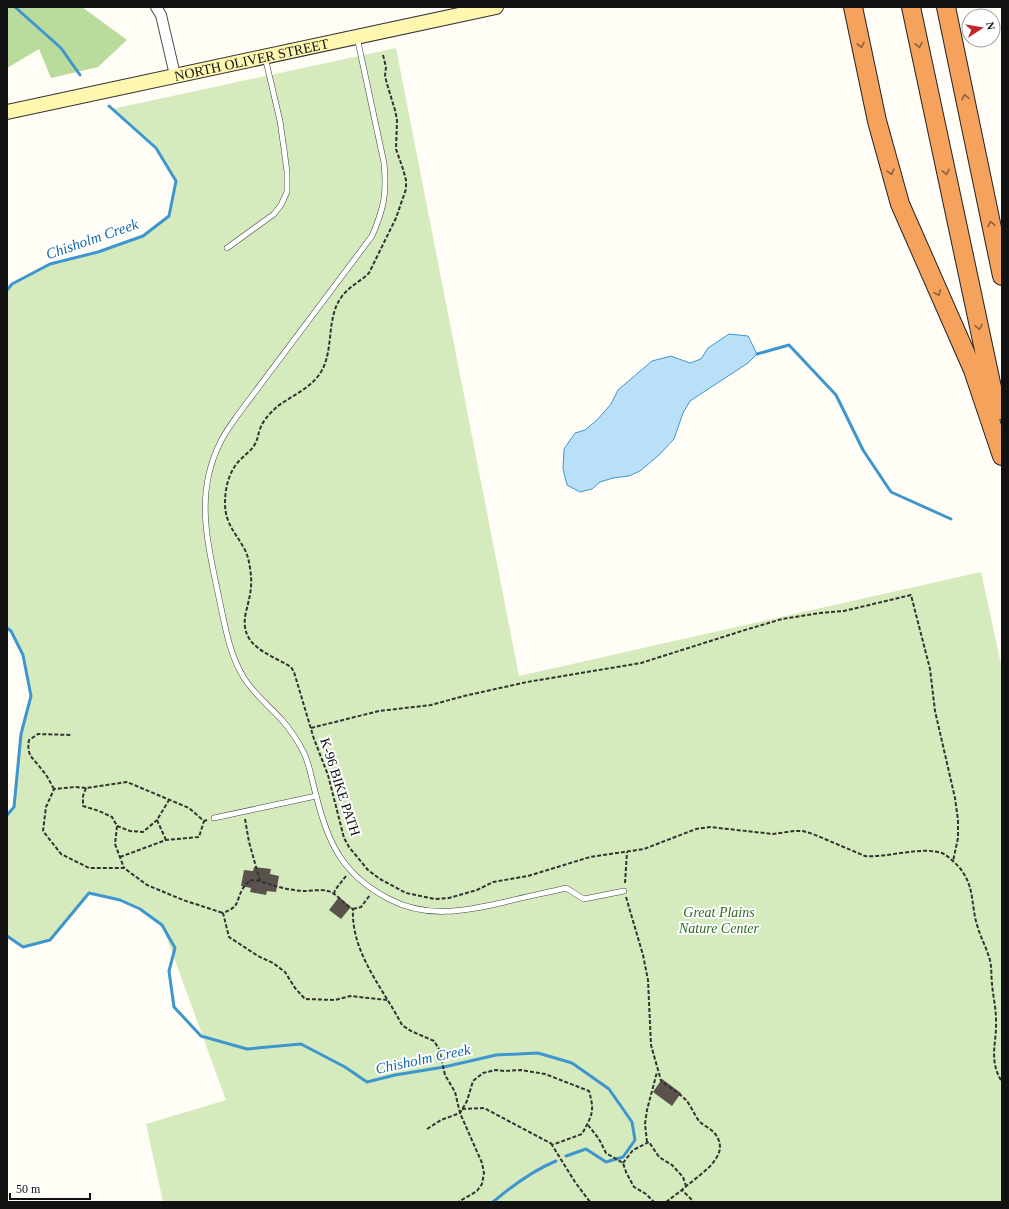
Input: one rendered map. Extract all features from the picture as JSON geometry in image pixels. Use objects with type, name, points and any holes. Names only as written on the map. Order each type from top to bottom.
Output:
[{"type":"highway","points":[[853,7],[877,121],[900,204],[973,370],[1002,456]]},
{"type":"highway","points":[[911,7],[1002,435]]},
{"type":"highway","points":[[946,7],[1002,276]]},
{"type":"main road","name":"NORTH OLIVER STREET","points":[[7,112],[496,7]]},
{"type":"street","points":[[156,7],[161,15],[175,75]]},
{"type":"lane","points":[[357,36],[384,163],[386,182],[385,199],[380,217],[372,236],[228,429],[213,458],[206,488],[204,509],[205,528],[227,639],[234,660],[244,679],[282,720],[295,737],[304,754],[310,770],[325,828],[332,844],[350,871],[374,890],[391,900],[419,909],[438,911],[468,910],[566,888],[584,899],[624,890]]},
{"type":"lane","points":[[227,248],[274,214],[281,205],[287,192],[287,172],[283,142],[265,56]]},
{"type":"lane","points":[[214,818],[316,796]]},
{"type":"path","name":"K-96 BIKE PATH","points":[[383,55],[386,67],[386,84],[397,120],[396,149],[406,180],[406,189],[396,218],[369,273],[362,281],[344,294],[338,304],[333,316],[328,352],[322,371],[311,384],[278,406],[264,421],[253,448],[240,459],[233,469],[227,488],[225,504],[230,528],[244,549],[250,567],[252,581],[245,616],[244,626],[246,632],[250,641],[256,648],[291,667],[294,672],[317,749],[326,769],[340,826],[349,847],[368,870],[380,879],[406,893],[435,899],[449,898],[477,890],[493,882],[528,876],[601,854],[644,849],[696,829],[710,827],[773,834],[794,830],[803,831],[865,856],[882,856],[905,852],[934,852],[944,854],[953,861],[969,881],[978,929],[990,957],[996,1020],[993,1055],[994,1066],[1002,1082]]},
{"type":"path","points":[[311,728],[379,711],[431,705],[527,682],[641,663],[782,619],[844,611],[911,595],[930,669],[935,711],[958,820],[958,838],[953,861]]},
{"type":"path","points":[[54,789],[42,769],[33,761],[28,748],[29,740],[38,734],[71,736]]},
{"type":"path","points":[[54,789],[75,786],[86,788],[127,782],[189,808],[204,821]]},
{"type":"path","points":[[86,788],[83,796],[83,806],[112,817],[117,826],[116,844],[124,868],[147,885],[183,900],[223,913],[233,909],[238,902],[242,889],[250,880],[260,881],[286,889],[302,891],[328,890],[353,909],[355,936],[364,959],[402,1025],[423,1037],[434,1041],[439,1049],[445,1075],[455,1092],[460,1113],[482,1163],[484,1173],[482,1184],[477,1191],[458,1202]]},
{"type":"path","points":[[54,789],[46,807],[43,831],[61,854],[88,868],[124,868]]},
{"type":"path","points":[[117,826],[130,831],[143,832],[157,820],[169,800]]},
{"type":"path","points":[[243,812],[249,842],[260,881]]},
{"type":"path","points":[[204,821],[214,818]]},
{"type":"path","points":[[157,820],[166,840]]},
{"type":"path","points":[[120,857],[166,840],[199,837],[204,821]]},
{"type":"path","points":[[627,852],[624,890],[643,955],[648,980],[651,1045],[661,1081],[687,1101],[692,1112],[700,1122],[716,1135],[719,1149],[710,1167],[666,1202]]},
{"type":"path","points":[[334,894],[350,871]]},
{"type":"path","points":[[223,913],[229,937],[258,956],[273,963],[285,972],[295,988],[306,998],[335,1000],[350,996],[388,1000]]},
{"type":"path","points":[[427,1129],[441,1120],[460,1113],[467,1101],[473,1081],[483,1073],[495,1070],[521,1070],[545,1074],[589,1091],[593,1106],[588,1124],[582,1134],[552,1145]]},
{"type":"path","points":[[658,1071],[653,1083],[652,1094],[646,1110],[645,1124],[647,1142],[649,1142],[659,1157],[672,1165],[680,1173],[686,1186]]},
{"type":"path","points":[[462,1109],[484,1108],[536,1134],[552,1145],[575,1182],[590,1202]]},
{"type":"path","points":[[588,1124],[606,1153],[623,1164],[634,1187],[646,1194],[654,1202]]},
{"type":"path","points":[[623,1164],[633,1150],[647,1142]]},
{"type":"path","points":[[682,1190],[694,1202]]},
{"type":"green space","points":[[7,7],[82,7],[127,40],[98,67],[51,78],[39,49],[7,68]]},
{"type":"green space","name":"Great Plains Nature Center","points":[[396,48],[519,676],[981,572],[1002,669],[1002,1202],[163,1202],[146,1124],[226,1100],[162,925],[140,909],[120,900],[89,893],[50,940],[23,947],[7,936],[7,815],[14,807],[21,734],[31,696],[23,655],[11,631],[7,628],[7,290],[12,284],[50,264],[98,252],[143,236],[169,216],[176,181],[156,148],[112,109]]},
{"type":"water","points":[[729,334],[748,336],[757,354],[748,363],[690,401],[683,413],[674,439],[659,455],[640,471],[629,476],[613,478],[600,482],[592,489],[580,492],[567,485],[563,469],[564,449],[575,433],[585,430],[597,420],[611,404],[618,390],[652,361],[671,356],[690,363],[701,359],[708,348]]},
{"type":"building","points":[[254,867],[271,869],[270,874],[279,876],[276,892],[267,891],[266,895],[250,892],[251,888],[241,886],[244,870],[253,871]]},
{"type":"building","points":[[339,897],[351,907],[341,919],[329,910]]},
{"type":"building","points":[[662,1079],[681,1093],[672,1106],[653,1092]]},
{"type":"waterway","name":"Chisholm Creek","points":[[15,7],[61,48],[80,75]]},
{"type":"waterway","name":"Chisholm Creek","points":[[7,290],[12,284],[50,264],[98,252],[143,236],[169,216],[176,181],[156,148],[109,106]]},
{"type":"waterway","points":[[757,354],[789,345],[836,395],[863,450],[891,492],[951,519]]},
{"type":"waterway","name":"Chisholm Creek","points":[[7,628],[11,631],[23,655],[31,696],[21,734],[14,807],[7,815]]},
{"type":"waterway","name":"Chisholm Creek","points":[[7,936],[23,947],[50,940],[89,893],[120,900],[140,909],[162,925],[175,948],[169,971],[174,1007],[201,1036],[247,1049],[301,1044],[345,1067],[367,1082],[496,1055],[538,1053],[572,1063],[609,1089],[632,1122],[635,1140],[623,1157],[606,1162],[586,1149],[566,1156]]},
{"type":"waterway","name":"Chisholm Creek","points":[[493,1202],[523,1179],[556,1161]]}]
